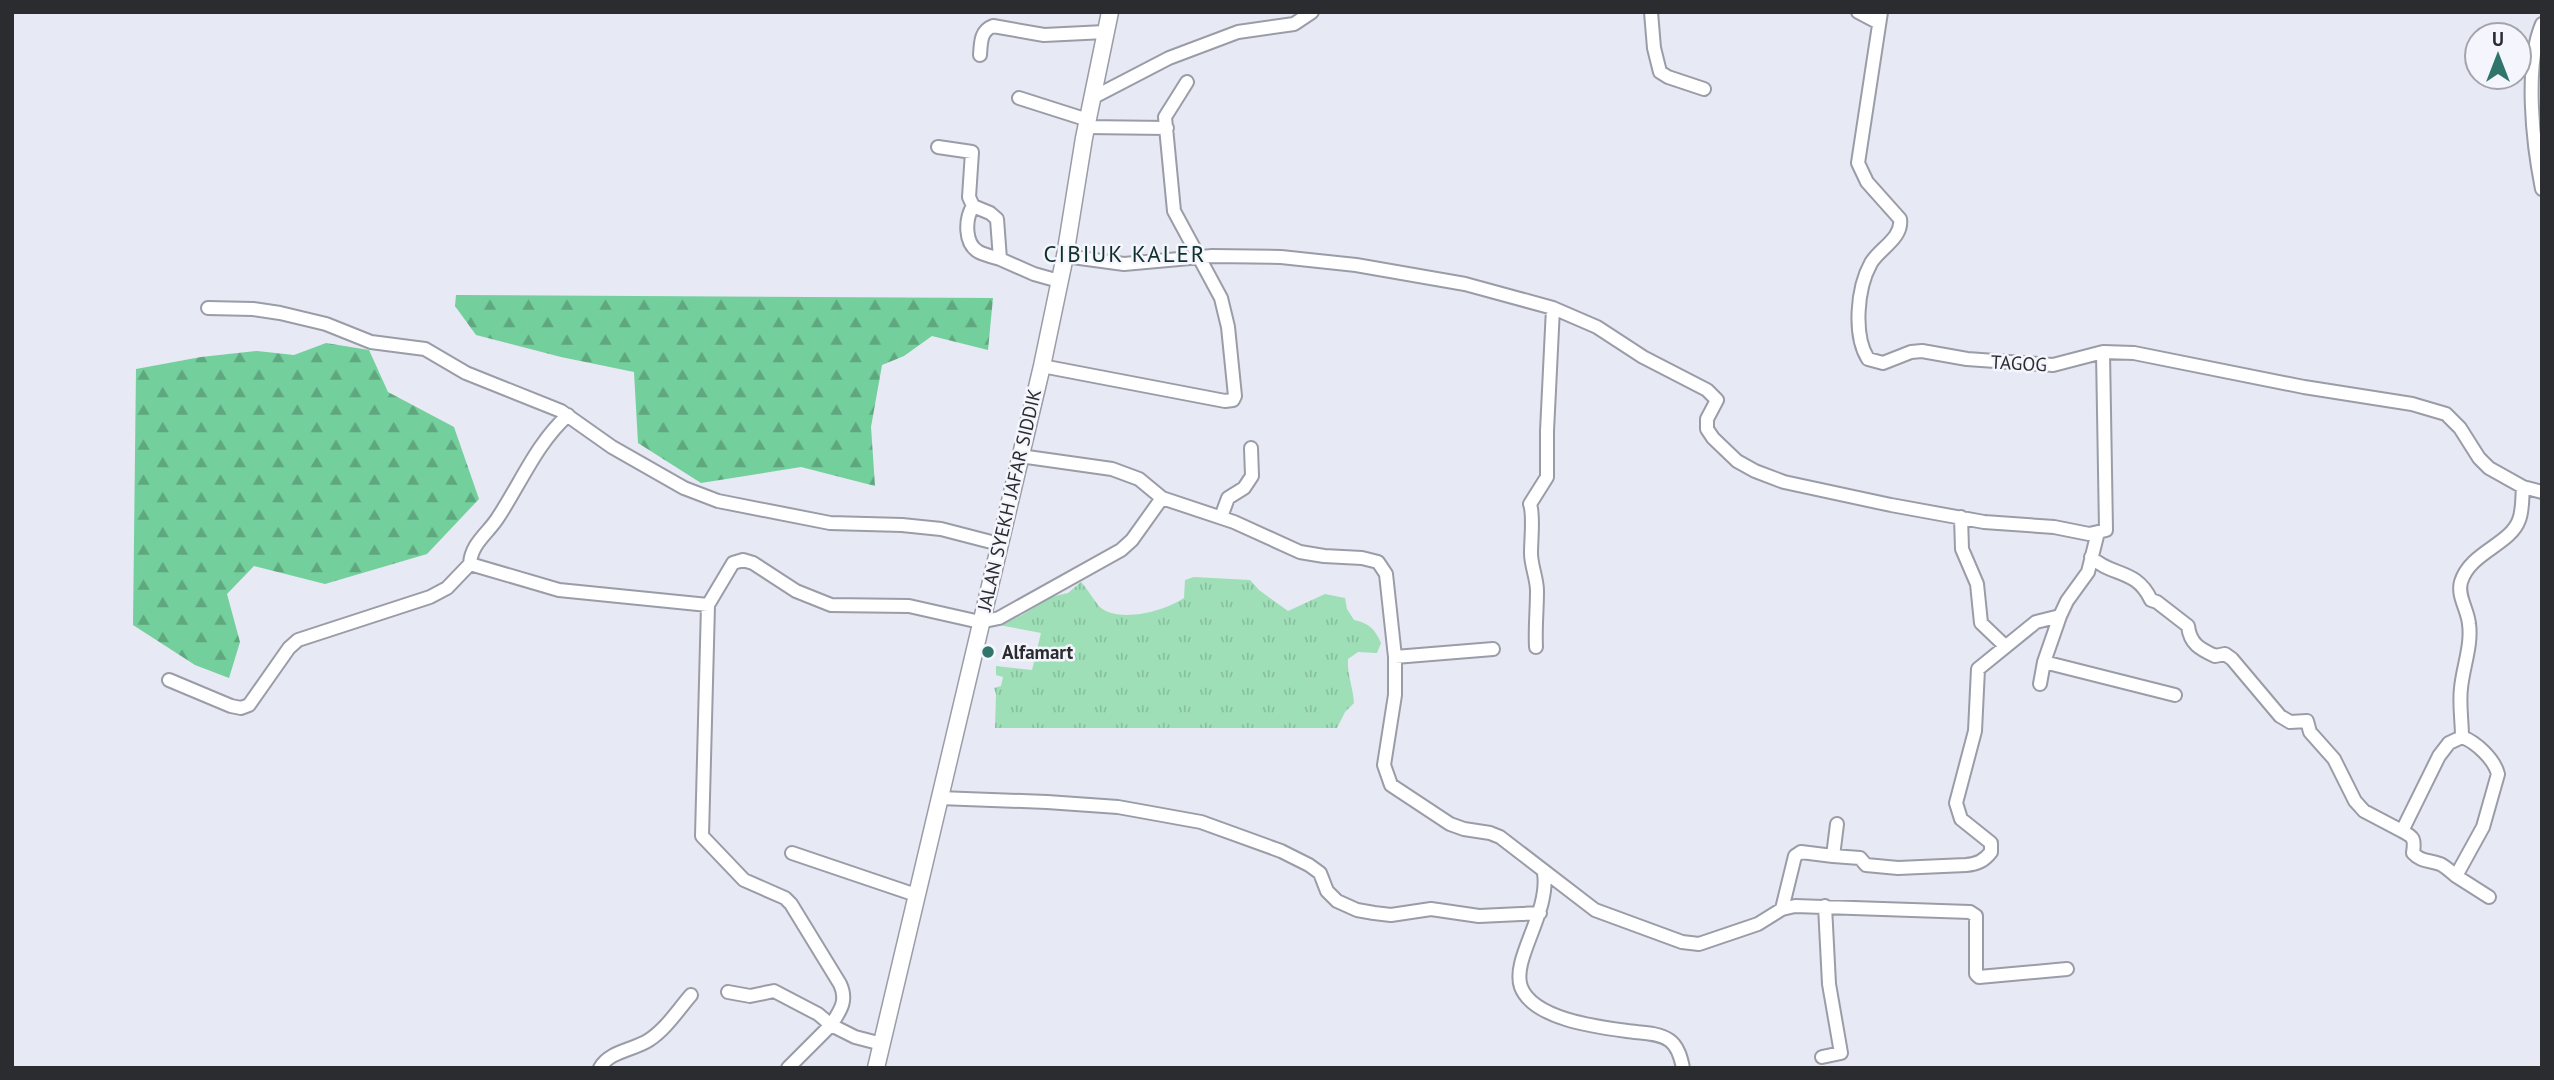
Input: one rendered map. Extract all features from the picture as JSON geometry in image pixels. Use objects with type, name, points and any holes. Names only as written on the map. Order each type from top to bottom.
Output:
[{"type":"main road","name":"JALAN SYEKH JAFAR SIDDIK","points":[[876,1068],[1042,366],[1110,12]]},
{"type":"street","points":[[1092,98],[1169,58],[1238,32],[1294,24],[1312,12]]},
{"type":"street","points":[[1651,12],[1654,48],[1660,72],[1704,89]]},
{"type":"street","points":[[1858,12],[1880,18]]},
{"type":"street","name":"TAGOG","points":[[1880,18],[1858,163],[1862,175],[1900,219],[1901,224],[1898,233],[1871,262],[1864,285],[1858,330],[1868,359],[1883,363],[1910,352],[1922,351],[1967,359],[2053,365],[2103,352],[2152,355],[2304,387],[2438,410],[2452,419],[2489,468],[2523,487],[2542,492]]},
{"type":"street","points":[[2542,24],[2533,51],[2532,105],[2542,189]]},
{"type":"street","points":[[980,55],[982,37],[986,29],[993,26],[999,25],[1035,35],[1105,32]]},
{"type":"street","points":[[1042,366],[1225,401],[1233,400],[1236,392],[1226,315],[1221,298],[1175,216],[1165,117],[1186,82]]},
{"type":"street","points":[[1019,98],[1087,123],[1167,128]]},
{"type":"street","points":[[938,147],[972,152],[969,197],[973,206],[997,219],[1000,259]]},
{"type":"street","points":[[973,206],[968,215],[967,228],[976,251],[1059,281]]},
{"type":"street","points":[[1065,256],[1124,264],[1200,257],[1281,257],[1356,265],[1465,284],[1553,308],[1597,327],[1643,357],[1678,373],[1715,397],[1717,403],[1707,419],[1707,429],[1737,461],[1755,471],[1784,482],[1891,505],[2001,524],[2053,527],[2089,534],[2106,530],[2103,352]]},
{"type":"street","points":[[208,308],[254,309],[280,313],[316,321],[371,342],[425,349],[466,373],[568,415],[612,447],[684,488],[718,500],[830,523],[940,529],[999,544]]},
{"type":"street","points":[[1536,647],[1534,622],[1537,592],[1532,572],[1530,525],[1533,511],[1530,503],[1546,480],[1548,472],[1547,431],[1553,308]]},
{"type":"street","points":[[169,680],[242,708],[249,705],[289,648],[298,640],[430,597],[447,588],[470,564],[475,545],[495,522],[544,441],[568,415]]},
{"type":"street","points":[[1221,517],[1228,498],[1244,488],[1252,476],[1251,448]]},
{"type":"street","points":[[1020,456],[1112,469],[1139,479],[1162,498],[1221,517],[1300,552],[1378,562],[1386,575],[1389,591],[1395,657],[1395,695],[1384,765],[1391,785],[1450,824],[1500,837],[1544,873],[1602,913],[1689,944],[1709,942],[1747,928],[1782,909],[1805,905],[1974,913],[1976,974],[1979,978],[2067,969]]},
{"type":"street","points":[[2462,737],[2460,692],[2470,636],[2460,584],[2467,569],[2481,554],[2503,539],[2519,521],[2523,487]]},
{"type":"street","points":[[788,1068],[831,1025],[843,1003],[843,991],[794,908],[785,898],[744,880],[702,836],[708,606],[733,563],[743,560],[752,563],[796,591],[837,606],[909,606],[981,622],[999,618],[1121,550],[1132,540],[1162,498]]},
{"type":"street","points":[[1961,517],[1962,550],[1977,584],[1981,623],[2005,646]]},
{"type":"street","points":[[2040,684],[2044,662],[2060,616],[2067,601],[2088,572],[2098,532]]},
{"type":"street","points":[[2091,557],[2138,581],[2151,600],[2188,626],[2189,637],[2197,646],[2216,656],[2225,654],[2232,659],[2280,716],[2293,723],[2307,721],[2311,734],[2334,758],[2355,801],[2364,811],[2413,837],[2415,856],[2431,864],[2439,864],[2489,897]]},
{"type":"street","points":[[470,564],[559,590],[708,606]]},
{"type":"street","points":[[1782,909],[1795,856],[1801,852],[1860,858],[1866,865],[1898,868],[1975,864],[1984,861],[1992,848],[1987,838],[1961,819],[1956,803],[1975,732],[1978,669],[2036,622],[2060,616]]},
{"type":"street","points":[[1395,657],[1493,649]]},
{"type":"street","points":[[2044,662],[2175,695]]},
{"type":"street","points":[[2402,831],[2439,756],[2449,743],[2462,737],[2472,741],[2496,766],[2498,774],[2483,827],[2456,876]]},
{"type":"street","points":[[939,798],[1118,807],[1201,822],[1281,851],[1309,865],[1320,873],[1327,891],[1337,901],[1374,914],[1391,915],[1431,909],[1479,916],[1540,913]]},
{"type":"street","points":[[1833,856],[1837,824]]},
{"type":"street","points":[[792,853],[916,895]]},
{"type":"street","points":[[1544,873],[1540,913],[1520,968],[1521,987],[1532,1001],[1552,1014],[1575,1021],[1648,1033],[1669,1040],[1677,1048],[1683,1068]]},
{"type":"street","points":[[1822,1057],[1841,1052],[1829,984],[1825,906]]},
{"type":"street","points":[[728,992],[750,996],[774,991],[818,1014],[849,1035],[882,1044]]},
{"type":"street","points":[[600,1068],[608,1059],[638,1047],[659,1033],[691,995]]},
{"type":"green space","points":[[456,295],[993,298],[988,350],[932,336],[904,356],[882,365],[871,427],[875,486],[801,467],[701,483],[638,443],[634,372],[476,335],[455,306]]},
{"type":"green space","points":[[326,343],[369,350],[388,392],[454,427],[479,499],[427,554],[325,584],[254,566],[227,594],[240,642],[229,678],[195,665],[133,625],[136,369],[201,357],[257,351],[294,355]]},
{"type":"green space","points":[[1194,577],[1250,580],[1288,611],[1325,594],[1345,598],[1347,609],[1354,620],[1371,627],[1381,643],[1377,653],[1358,652],[1348,659],[1354,703],[1345,712],[1337,728],[995,728],[994,688],[1001,686],[1003,677],[996,675],[996,666],[1032,670],[1041,633],[999,625],[1051,597],[1068,593],[1081,582],[1101,608],[1120,615],[1143,614],[1184,598],[1185,580]]},
{"type":"place","name":"Alfamart","points":[[988,652]]},
{"type":"district","name":"CIBIUK KALER","points":[[1125,253]]}]
